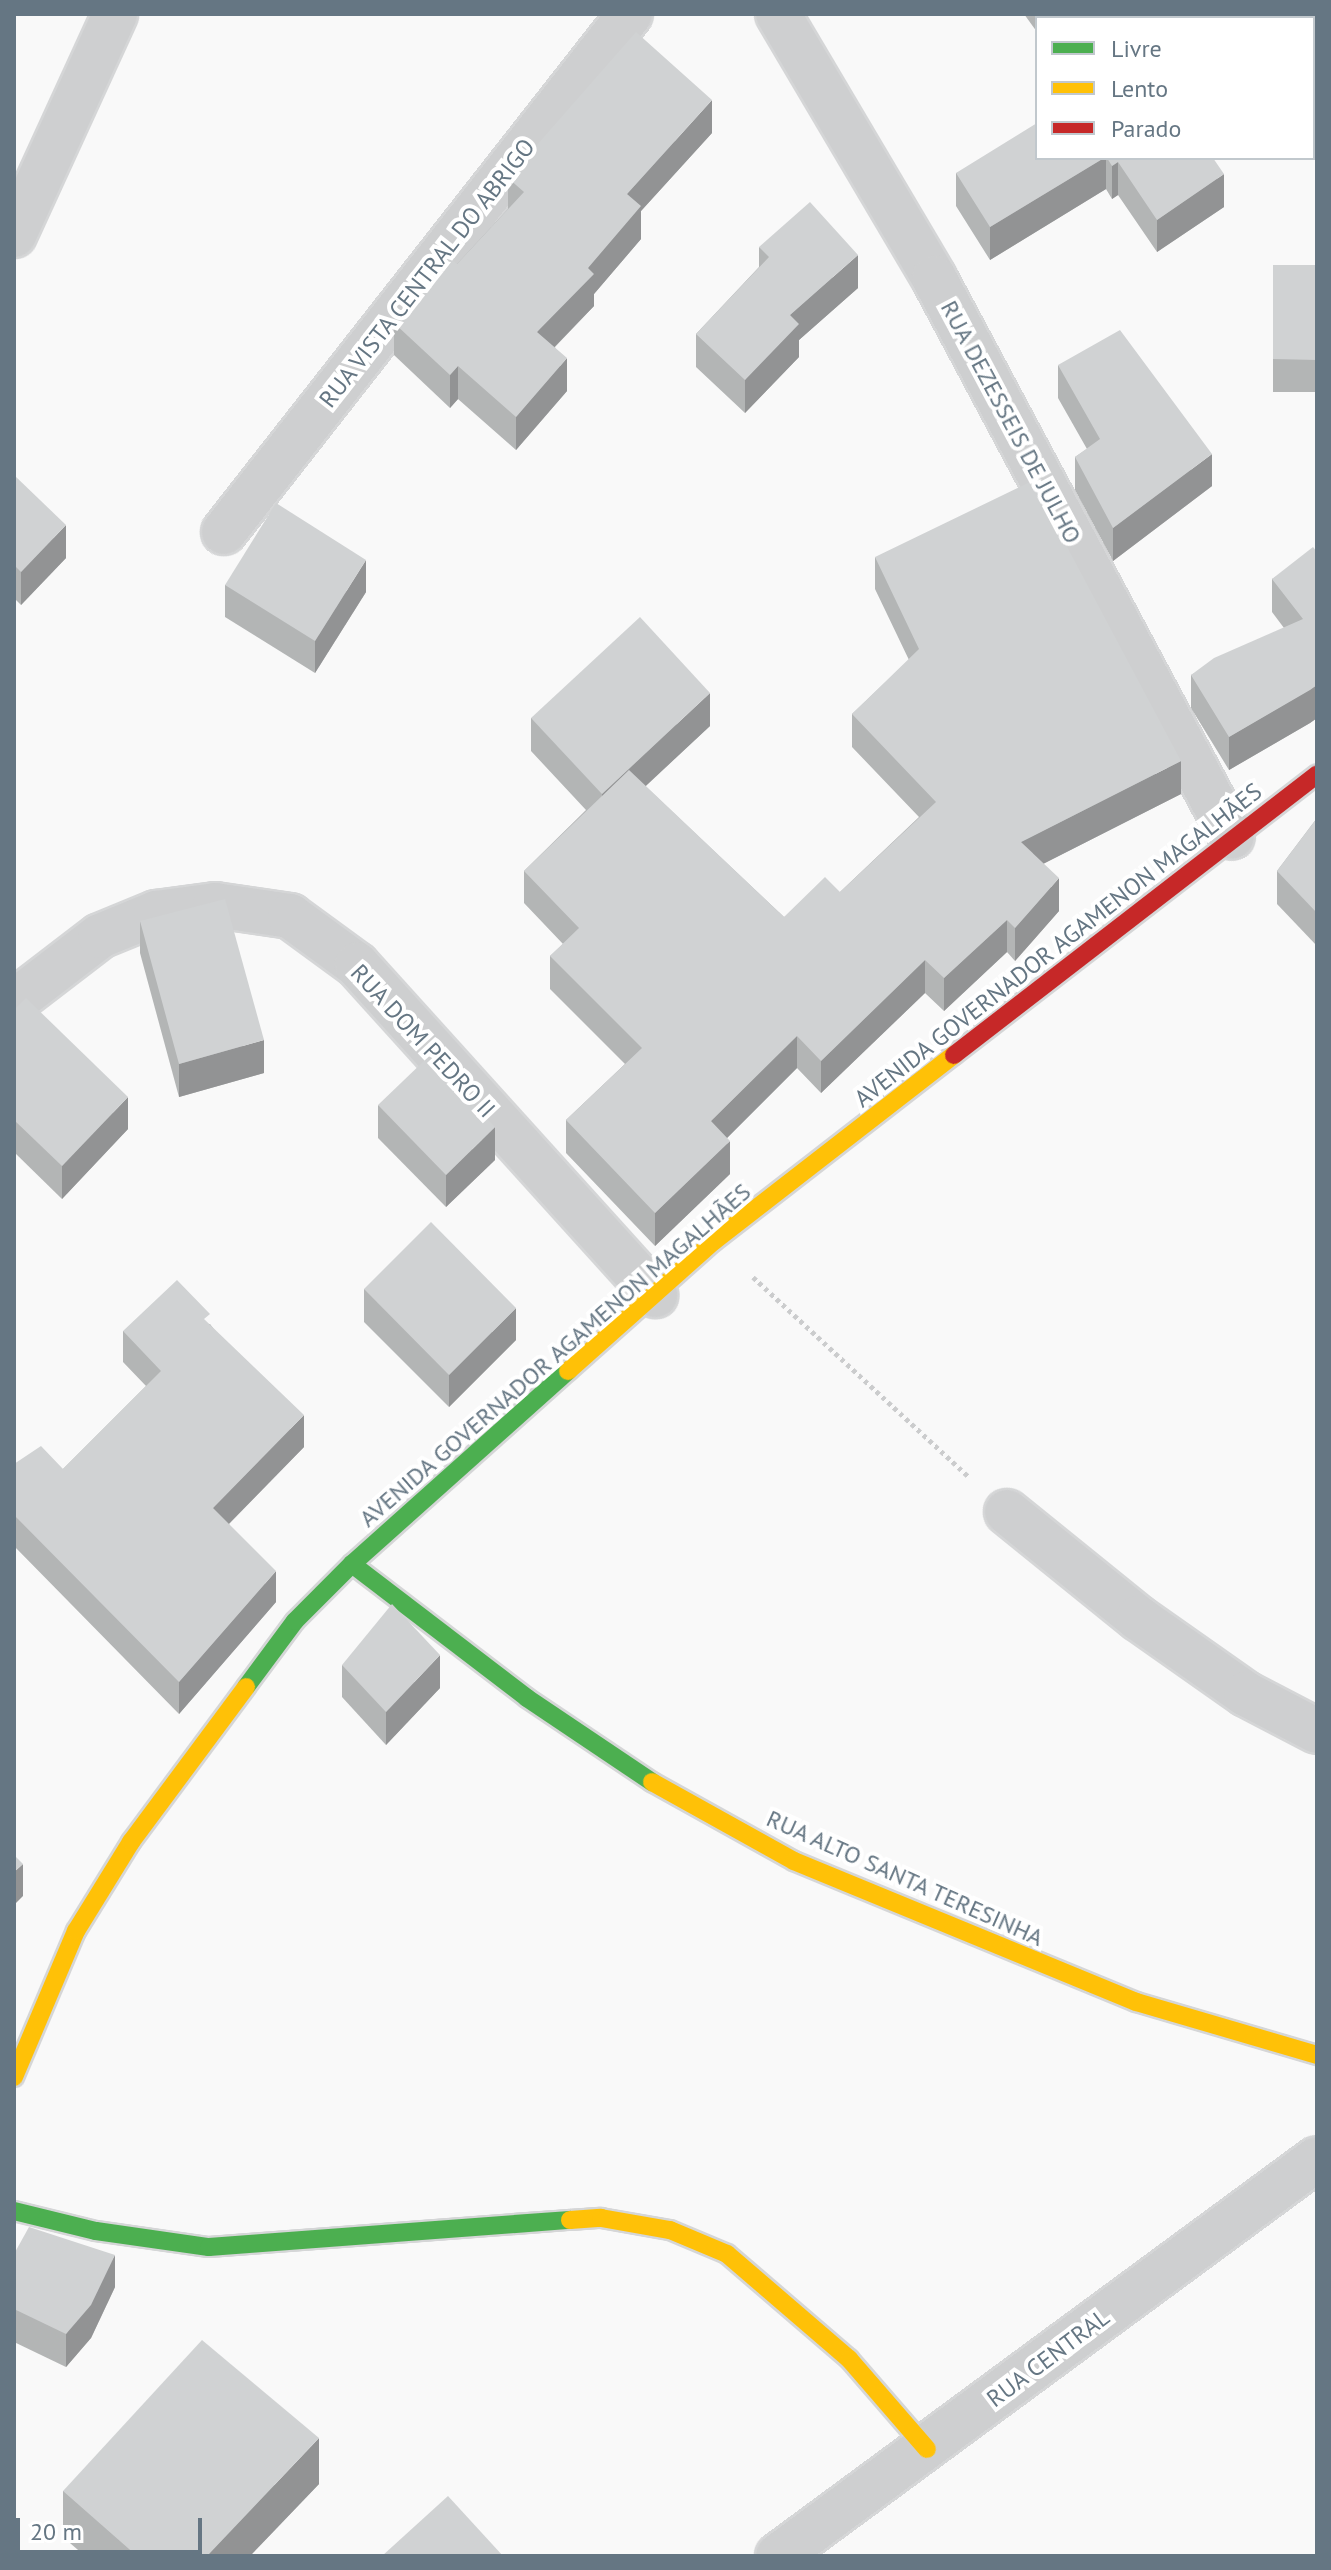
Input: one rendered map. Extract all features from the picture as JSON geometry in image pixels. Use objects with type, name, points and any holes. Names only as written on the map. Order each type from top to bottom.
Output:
[{"type":"street","points":[[14,235],[115,14]]},
{"type":"street","name":"RUA VISTA CENTRAL DO ABRIGO","points":[[224,532],[630,14]]},
{"type":"street","name":"RUA DEZESSEIS DE JULHO","points":[[778,14],[934,278],[1232,837]]},
{"type":"street","name":"AVENIDA GOVERNADOR AGAMENON MAGALHÃES","points":[[14,2077],[76,1931],[131,1842],[295,1621],[352,1564],[714,1241],[1317,774]]},
{"type":"street","name":"RUA DOM PEDRO II","points":[[14,1002],[100,936],[156,913],[215,905],[290,916],[357,965],[655,1295]]},
{"type":"street","points":[[1007,1512],[1138,1618],[1246,1694],[1317,1731]]},
{"type":"street","name":"RUA ALTO SANTA TERESINHA","points":[[352,1564],[540,1707],[669,1793],[794,1861],[1136,2002],[1317,2055]]},
{"type":"street","name":"RUA CENTRAL","points":[[778,2556],[1317,2159]]},
{"type":"street","points":[[14,2211],[96,2231],[209,2247],[601,2218],[670,2230],[727,2254],[784,2298],[849,2359],[927,2449]]},
{"type":"path","points":[[714,1241],[1007,1512]]},
{"type":"building","points":[[1048,14],[1136,16],[1050,16]]},
{"type":"building","points":[[636,32],[712,100],[627,194],[641,206],[588,268],[594,274],[537,332],[567,358],[516,417],[458,366],[450,375],[394,323],[447,255],[457,264],[524,192],[508,178]]},
{"type":"building","points":[[1035,124],[1035,160],[1101,160],[990,227],[956,173]]},
{"type":"building","points":[[1108,160],[1214,160],[1224,174],[1157,220],[1118,162],[1112,166]]},
{"type":"building","points":[[810,202],[858,255],[790,315],[799,324],[745,380],[696,334],[769,257],[759,247]]},
{"type":"building","points":[[1273,265],[1317,265],[1317,360],[1273,359]]},
{"type":"building","points":[[1120,330],[1212,454],[1113,528],[1075,457],[1100,439],[1058,365]]},
{"type":"building","points":[[14,475],[66,525],[21,572],[14,565]]},
{"type":"building","points":[[1032,481],[1181,761],[1021,842],[1059,878],[1015,928],[1007,920],[944,978],[925,960],[821,1061],[797,1036],[711,1121],[730,1141],[655,1213],[566,1120],[642,1048],[550,956],[579,928],[524,871],[629,770],[784,917],[825,877],[840,892],[936,802],[852,714],[919,649],[875,557]]},
{"type":"building","points":[[276,503],[366,560],[315,641],[225,585]]},
{"type":"building","points":[[1313,547],[1317,552],[1317,685],[1229,737],[1191,675],[1214,658],[1303,619],[1272,579]]},
{"type":"building","points":[[640,617],[710,693],[602,794],[531,718]]},
{"type":"building","points":[[1317,818],[1317,913],[1277,871]]},
{"type":"building","points":[[225,899],[264,1040],[179,1064],[140,921]]},
{"type":"building","points":[[26,998],[128,1097],[62,1166],[14,1120],[14,1010]]},
{"type":"building","points":[[427,1058],[495,1127],[446,1175],[378,1105]]},
{"type":"building","points":[[431,1222],[516,1308],[449,1375],[364,1289]]},
{"type":"building","points":[[177,1280],[210,1314],[204,1319],[304,1415],[213,1508],[276,1571],[179,1682],[14,1515],[14,1464],[41,1446],[63,1469],[161,1371],[123,1331]]},
{"type":"building","points":[[392,1604],[440,1655],[386,1712],[342,1665]]},
{"type":"building","points":[[14,1855],[23,1864],[14,1872]]},
{"type":"building","points":[[29,2227],[115,2255],[91,2305],[66,2334],[14,2309],[14,2254]]},
{"type":"building","points":[[202,2340],[319,2438],[207,2556],[137,2556],[63,2491]]},
{"type":"building","points":[[448,2496],[503,2556],[382,2556]]},
{"type":"traffic: fast","points":[[246,1687],[295,1621],[352,1564],[568,1371]]},
{"type":"traffic: fast","points":[[352,1564],[527,1698],[652,1782]]},
{"type":"traffic: fast","points":[[14,2211],[96,2231],[209,2247],[570,2220]]},
{"type":"traffic: slow","points":[[568,1371],[714,1241],[954,1055]]},
{"type":"traffic: slow","points":[[14,2077],[76,1931],[131,1842],[246,1687]]},
{"type":"traffic: slow","points":[[652,1782],[794,1861],[1136,2002],[1317,2055]]},
{"type":"traffic: slow","points":[[570,2220],[601,2218],[670,2230],[727,2254],[849,2359],[927,2449]]},
{"type":"traffic: jam","points":[[954,1055],[1317,774]]}]
